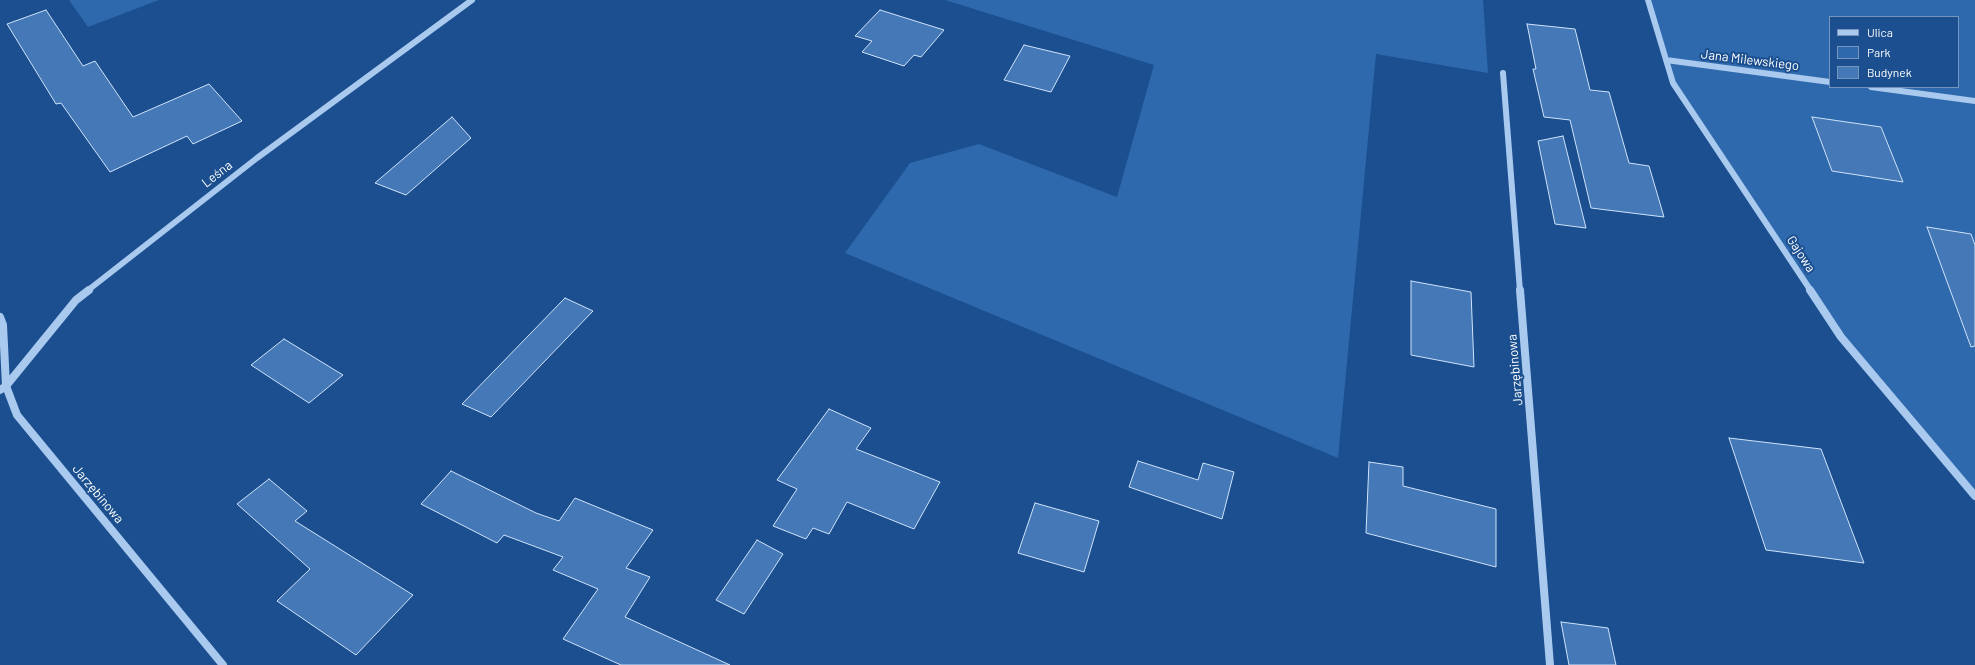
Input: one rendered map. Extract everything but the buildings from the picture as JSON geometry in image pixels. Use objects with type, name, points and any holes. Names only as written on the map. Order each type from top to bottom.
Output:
[{"type":"street","name":"Leśna","points":[[3,388],[76,300],[257,158],[472,0]]},
{"type":"street","name":"Gajowa","points":[[1648,0],[1673,83],[1841,337],[1975,496]]},
{"type":"street","name":"Jana Milewskiego","points":[[1666,60],[1829,82]]},
{"type":"street","name":"Jarzębinowa","points":[[1503,73],[1550,665]]},
{"type":"street","points":[[1878,88],[1975,101]]},
{"type":"street","name":"Jarzębinowa","points":[[0,317],[3,325],[3,388],[17,414],[223,665]]},
{"type":"green space","points":[[69,0],[159,0],[88,27]]},
{"type":"green space","points":[[945,0],[1483,0],[1488,73],[1376,54],[1338,458],[845,253],[910,163],[979,144],[1117,197],[1154,65]]},
{"type":"green space","points":[[1648,0],[1975,0],[1975,496],[1841,337],[1673,83]]}]
